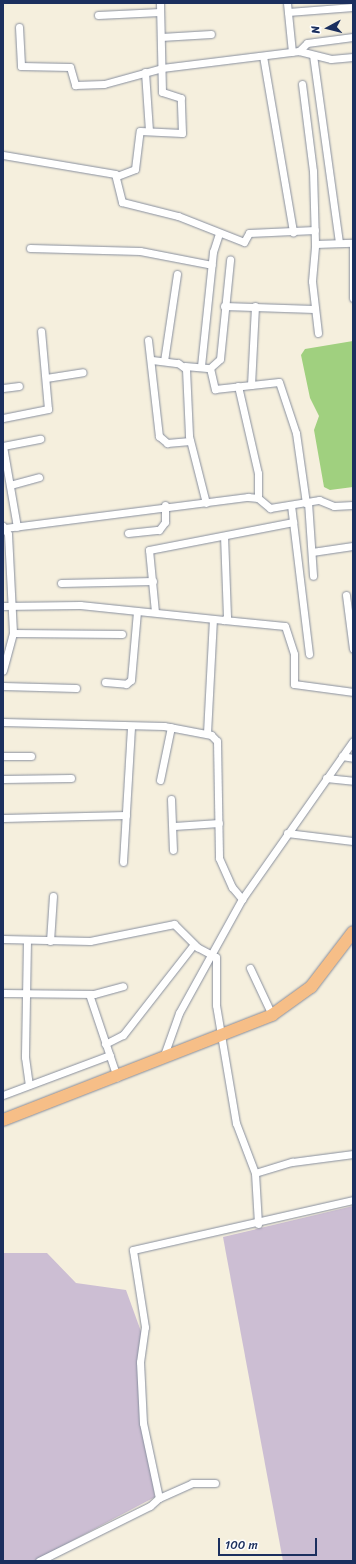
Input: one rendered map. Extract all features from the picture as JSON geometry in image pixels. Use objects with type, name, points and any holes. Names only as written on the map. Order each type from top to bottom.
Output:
[{"type":"main road","points":[[3,1120],[162,1060],[272,1015],[311,988],[353,932]]},
{"type":"street","points":[[3,155],[117,176],[135,169],[138,136],[140,131],[182,133],[182,98],[162,92],[160,3]]},
{"type":"street","points":[[287,3],[296,52]]},
{"type":"street","points":[[288,12],[353,7]]},
{"type":"street","points":[[98,15],[160,12]]},
{"type":"street","points":[[19,27],[21,66],[70,67],[75,85],[102,84],[162,68],[296,52],[331,59],[353,57]]},
{"type":"street","points":[[161,37],[211,34]]},
{"type":"street","points":[[296,52],[307,43],[353,38]]},
{"type":"street","points":[[313,55],[339,242]]},
{"type":"street","points":[[263,56],[293,232]]},
{"type":"street","points":[[145,72],[149,131]]},
{"type":"street","points":[[302,84],[313,171],[315,244],[312,281],[314,309],[318,333]]},
{"type":"street","points":[[117,176],[122,202],[178,216],[219,234],[245,242],[250,233],[314,230]]},
{"type":"street","points":[[202,366],[212,265],[219,234]]},
{"type":"street","points":[[315,244],[339,242],[353,243],[353,298]]},
{"type":"street","points":[[30,248],[146,251],[212,265]]},
{"type":"street","points":[[210,368],[220,359],[224,306],[230,260]]},
{"type":"street","points":[[164,361],[177,274]]},
{"type":"street","points":[[224,306],[314,309]]},
{"type":"street","points":[[251,385],[255,306]]},
{"type":"street","points":[[3,418],[48,409],[41,331]]},
{"type":"street","points":[[148,340],[152,360],[159,436],[167,443],[190,441]]},
{"type":"street","points":[[152,360],[185,366],[202,366],[210,368]]},
{"type":"street","points":[[185,366],[190,441],[206,503]]},
{"type":"street","points":[[210,368],[213,388],[276,382],[281,386],[296,433],[307,502],[313,576]]},
{"type":"street","points":[[46,378],[83,372]]},
{"type":"street","points":[[3,388],[19,386]]},
{"type":"street","points":[[238,386],[258,473],[258,498],[267,507],[291,505],[319,500],[334,506],[353,505]]},
{"type":"street","points":[[17,527],[3,446],[40,439]]},
{"type":"street","points":[[10,485],[39,477]]},
{"type":"street","points":[[3,672],[13,633],[12,606],[4,527],[17,527],[165,505],[258,498]]},
{"type":"street","points":[[128,533],[159,530],[165,522],[165,505]]},
{"type":"street","points":[[291,505],[308,654]]},
{"type":"street","points":[[155,612],[151,549],[293,522]]},
{"type":"street","points":[[224,536],[227,617],[224,620]]},
{"type":"street","points":[[312,552],[353,546]]},
{"type":"street","points":[[61,583],[153,581]]},
{"type":"street","points":[[346,595],[353,649]]},
{"type":"street","points":[[3,606],[80,605],[285,626],[294,654],[294,684],[353,692]]},
{"type":"street","points":[[105,682],[126,684],[131,680],[138,611]]},
{"type":"street","points":[[207,733],[213,619]]},
{"type":"street","points":[[13,633],[122,634]]},
{"type":"street","points":[[3,686],[76,688]]},
{"type":"street","points":[[3,722],[171,727],[207,733],[217,741],[221,865],[242,899]]},
{"type":"street","points":[[123,862],[130,726]]},
{"type":"street","points":[[160,780],[171,727]]},
{"type":"street","points":[[162,1060],[179,1013],[242,899],[353,741]]},
{"type":"street","points":[[3,756],[31,756]]},
{"type":"street","points":[[342,756],[353,758]]},
{"type":"street","points":[[3,780],[71,778]]},
{"type":"street","points":[[326,778],[353,781]]},
{"type":"street","points":[[171,799],[174,826],[173,850]]},
{"type":"street","points":[[3,818],[126,815]]},
{"type":"street","points":[[174,826],[219,823]]},
{"type":"street","points":[[287,833],[353,841]]},
{"type":"street","points":[[50,940],[53,896]]},
{"type":"street","points":[[3,939],[90,941],[174,924],[194,944],[218,960],[216,1005],[236,1123],[255,1173],[258,1224]]},
{"type":"street","points":[[27,940],[26,993],[29,1085]]},
{"type":"street","points":[[105,1044],[123,1035],[194,944]]},
{"type":"street","points":[[250,968],[272,1015]]},
{"type":"street","points":[[3,993],[89,994],[110,992],[123,986]]},
{"type":"street","points":[[89,994],[117,1077]]},
{"type":"street","points":[[3,1095],[110,1055]]},
{"type":"street","points":[[255,1173],[292,1162],[353,1154]]},
{"type":"street","points":[[159,1498],[143,1423],[140,1362],[145,1327],[132,1250],[258,1224],[353,1200]]},
{"type":"street","points":[[39,1561],[150,1506],[159,1498],[192,1483],[214,1483]]},
{"type":"shaded area","points":[[353,1206],[353,1561],[283,1561],[223,1237]]},
{"type":"shaded area","points":[[3,1253],[47,1253],[76,1283],[126,1290],[143,1337],[141,1415],[155,1497],[34,1561],[3,1561]]},
{"type":"green space","points":[[353,341],[353,487],[330,490],[324,487],[314,430],[319,416],[310,398],[301,355],[305,349]]}]
